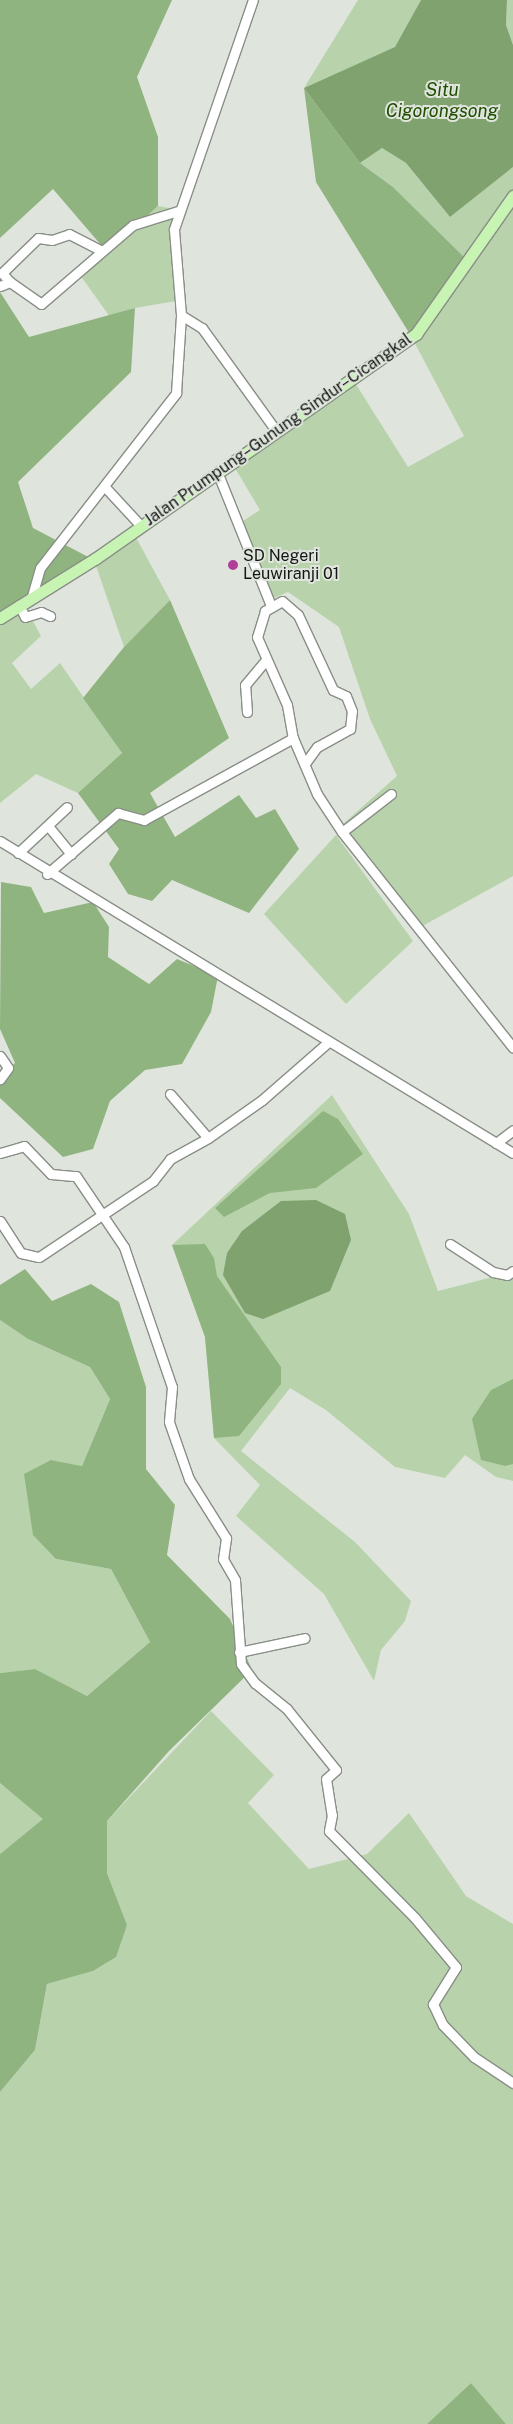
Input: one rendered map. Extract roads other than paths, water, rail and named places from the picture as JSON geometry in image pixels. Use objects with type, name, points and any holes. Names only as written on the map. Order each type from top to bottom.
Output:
[{"type":"main road","name":"Jalan Prumpung–Gunung Sindur–Cicangkal","points":[[0,618],[218,474],[416,334],[513,196]]},
{"type":"street","points":[[32,596],[40,568],[105,487],[176,393],[180,315],[174,254],[178,212],[252,0]]},
{"type":"street","points":[[100,250],[70,234],[52,240],[38,238],[2,273],[10,282],[41,304],[100,250],[145,218],[178,212]]},
{"type":"street","points":[[0,286],[10,282]]},
{"type":"street","points":[[180,315],[202,328],[277,432]]},
{"type":"street","points":[[218,474],[271,606]]},
{"type":"street","points":[[105,487],[141,526]]},
{"type":"street","points":[[306,762],[317,747],[350,729],[352,711],[346,696],[333,690],[298,615],[282,602],[271,606],[256,631],[266,660],[287,705],[293,738],[306,762],[318,794],[342,832],[513,1048]]},
{"type":"street","points":[[19,605],[25,617],[41,612],[50,616]]},
{"type":"street","points":[[247,712],[245,685],[266,660]]},
{"type":"street","points":[[47,874],[118,813],[144,820],[293,738]]},
{"type":"street","points":[[342,832],[391,794]]},
{"type":"street","points":[[18,853],[49,827],[67,807]]},
{"type":"street","points":[[49,827],[71,854]]},
{"type":"street","points":[[0,842],[47,874],[513,1153]]},
{"type":"street","points":[[0,1221],[28,1258],[39,1257],[153,1181],[170,1159],[208,1138],[262,1100],[327,1043]]},
{"type":"street","points":[[0,1056],[8,1068],[0,1079]]},
{"type":"street","points":[[170,1094],[208,1138]]},
{"type":"street","points":[[496,1143],[513,1130]]},
{"type":"street","points":[[0,1153],[24,1146],[50,1174],[76,1176],[103,1214],[132,1262],[146,1301],[160,1361],[172,1387],[170,1422],[189,1479],[226,1538],[223,1559],[235,1580],[239,1652],[246,1674],[288,1709],[336,1770],[326,1780],[331,1792],[329,1830],[415,1918],[456,1967],[433,2004],[443,2025],[474,2057],[513,2083]]},
{"type":"street","points":[[450,1244],[493,1272],[508,1276],[513,1271]]},
{"type":"street","points":[[239,1652],[305,1638]]},
{"type":"water","name":"Situ Cigorongsong","points":[[421,0],[507,0],[506,25],[513,45],[513,167],[450,217],[406,163],[382,148],[360,163],[304,88],[395,47]]},
{"type":"water","points":[[316,1200],[345,1214],[351,1240],[330,1291],[263,1319],[245,1313],[223,1275],[227,1253],[242,1231],[281,1201]]},
{"type":"place","name":"SD Negeri Leuwiranji 01","points":[[233,565]]}]
